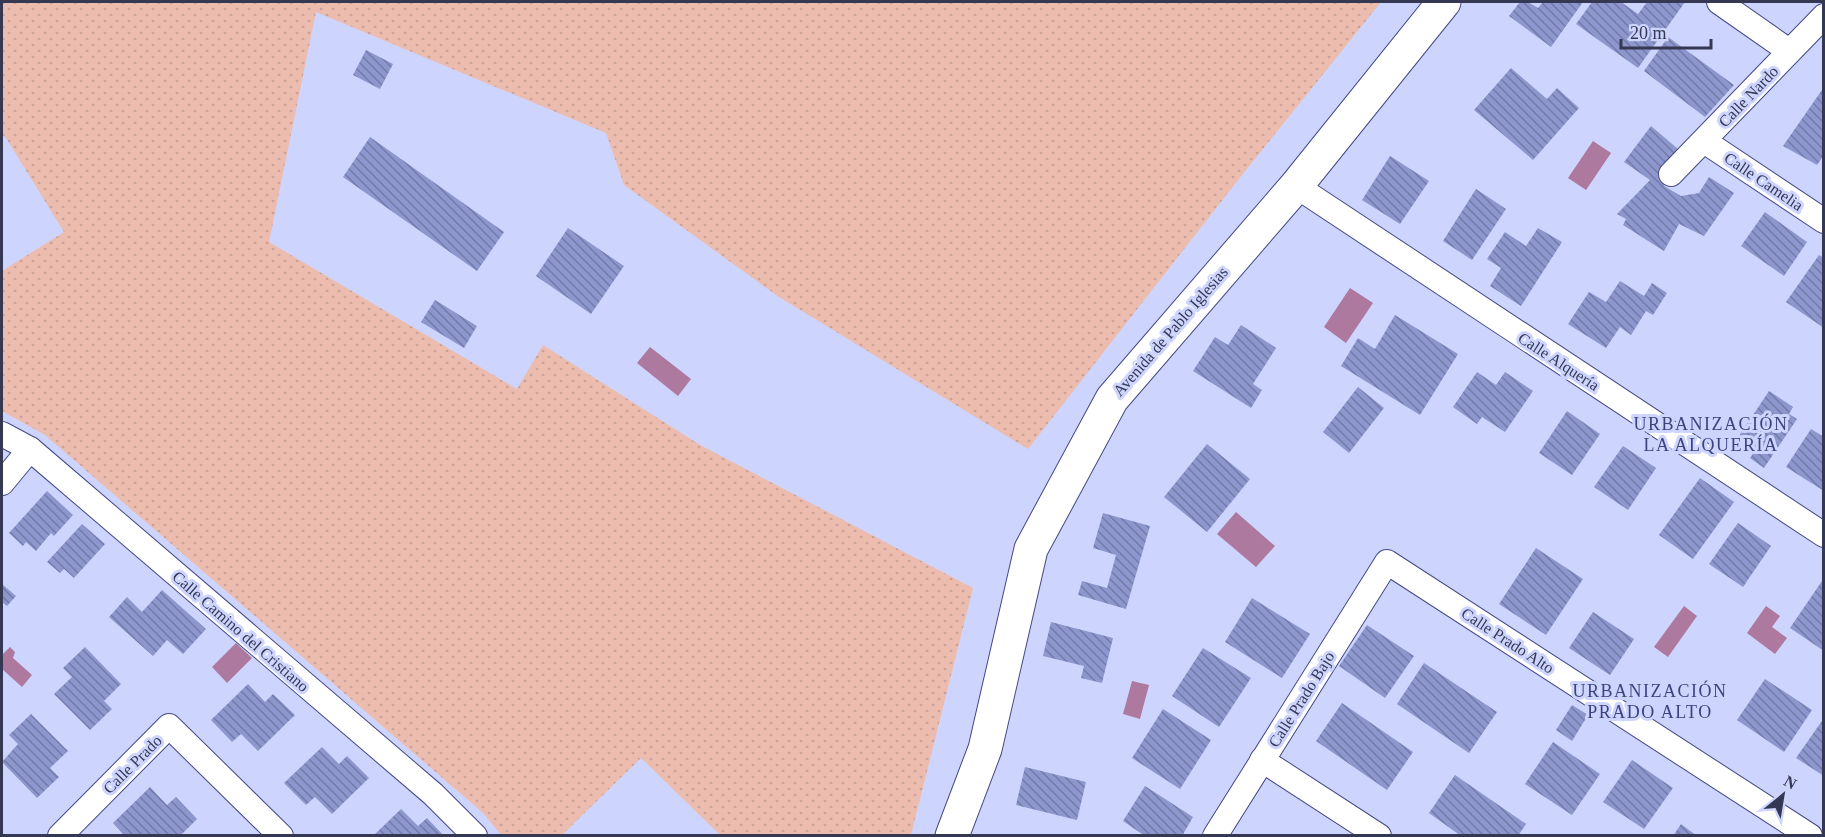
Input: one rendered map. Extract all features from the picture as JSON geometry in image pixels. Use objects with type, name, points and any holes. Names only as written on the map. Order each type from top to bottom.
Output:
[{"type":"main road","name":"Avenida de Pablo Iglesias","points":[[952,836],[985,749],[1031,549],[1112,399],[1296,186],[1444,2]]},
{"type":"main road","name":"Avenida de Pablo Iglesias","points":[[978,836],[985,749]]},
{"type":"street","points":[[1719,2],[1790,51]]},
{"type":"street","name":"Calle Nardo","points":[[1671,174],[1824,16]]},
{"type":"street","name":"Calle Camelia","points":[[1704,141],[1824,221]]},
{"type":"street","name":"Calle Alquería","points":[[1296,186],[1824,535]]},
{"type":"street","name":"Calle Camino del Cristiano","points":[[2,434],[30,449],[433,794],[475,836]]},
{"type":"street","points":[[2,483],[30,449]]},
{"type":"street","name":"Calle Prado Bajo","points":[[1215,836],[1387,562]]},
{"type":"street","name":"Calle Prado Alto","points":[[1387,562],[1810,836]]},
{"type":"street","name":"Calle Prado","points":[[60,836],[169,726],[281,836]]},
{"type":"street","points":[[1263,760],[1379,836]]},
{"type":"shaded area","points":[[2,2],[1381,2],[1238,180],[1028,449],[779,297],[624,185],[606,133],[316,12],[269,242],[517,389],[543,345],[700,445],[973,588],[911,835],[720,835],[641,758],[562,835],[502,836],[483,813],[45,435],[2,411],[2,271],[64,232],[2,135]]},
{"type":"shaded area","points":[[1593,141],[1611,153],[1586,190],[1568,178]]},
{"type":"shaded area","points":[[1350,288],[1373,303],[1346,343],[1324,327]]},
{"type":"shaded area","points":[[650,347],[691,379],[678,396],[637,363]]},
{"type":"shaded area","points":[[1236,512],[1275,546],[1256,567],[1217,534]]},
{"type":"shaded area","points":[[1684,606],[1697,616],[1668,657],[1654,647]]},
{"type":"shaded area","points":[[1766,606],[1780,616],[1772,627],[1787,638],[1775,654],[1747,633]]},
{"type":"shaded area","points":[[236,643],[252,658],[227,683],[212,667]]},
{"type":"shaded area","points":[[10,647],[15,652],[13,658],[32,675],[22,687],[2,669],[2,655]]},
{"type":"shaded area","points":[[1132,681],[1149,685],[1140,719],[1123,714]]},
{"type":"building","points":[[1520,2],[1528,2],[1538,8],[1543,2],[1583,2],[1551,47],[1509,16]]},
{"type":"building","points":[[1592,2],[1621,2],[1638,14],[1647,2],[1685,2],[1638,68],[1576,24]]},
{"type":"building","points":[[1668,37],[1734,85],[1705,117],[1644,71]]},
{"type":"building","points":[[366,50],[393,64],[380,89],[353,75]]},
{"type":"building","points":[[1511,68],[1547,99],[1557,88],[1579,108],[1533,160],[1474,110]]},
{"type":"building","points":[[1824,87],[1824,155],[1817,165],[1783,146]]},
{"type":"building","points":[[1651,126],[1678,149],[1660,170],[1670,176],[1664,186],[1681,196],[1699,193],[1709,177],[1734,193],[1704,236],[1679,224],[1664,251],[1623,225],[1626,219],[1617,214],[1650,180],[1624,162]]},
{"type":"building","points":[[370,137],[504,232],[477,271],[343,177]]},
{"type":"building","points":[[1390,156],[1429,181],[1400,224],[1362,200]]},
{"type":"building","points":[[1476,189],[1506,209],[1472,260],[1443,241]]},
{"type":"building","points":[[1765,212],[1807,242],[1784,276],[1741,246]]},
{"type":"building","points":[[568,228],[624,266],[591,314],[536,276]]},
{"type":"building","points":[[1538,228],[1562,242],[1521,306],[1490,286],[1501,268],[1487,259],[1505,232],[1526,246]]},
{"type":"building","points":[[1819,255],[1824,258],[1824,328],[1786,302]]},
{"type":"building","points":[[1620,281],[1644,296],[1652,283],[1667,293],[1653,315],[1646,311],[1631,335],[1620,327],[1606,348],[1568,324],[1589,292],[1606,302]]},
{"type":"building","points":[[435,300],[477,326],[464,348],[421,322]]},
{"type":"building","points":[[1395,315],[1458,354],[1420,415],[1341,366],[1358,338],[1375,349]]},
{"type":"building","points":[[1241,325],[1276,348],[1253,384],[1262,390],[1251,408],[1193,371],[1215,337],[1228,345]]},
{"type":"building","points":[[1477,372],[1496,385],[1505,372],[1533,391],[1505,432],[1482,417],[1477,424],[1453,407]]},
{"type":"building","points":[[1358,387],[1384,408],[1349,453],[1323,432]]},
{"type":"building","points":[[1769,391],[1793,407],[1789,414],[1797,419],[1764,468],[1750,458],[1757,448],[1739,436]]},
{"type":"building","points":[[1567,411],[1600,434],[1572,475],[1539,453]]},
{"type":"building","points":[[1811,429],[1824,437],[1824,491],[1786,467]]},
{"type":"building","points":[[1207,444],[1250,479],[1207,532],[1164,497]]},
{"type":"building","points":[[1623,446],[1656,468],[1628,510],[1594,487]]},
{"type":"building","points":[[1700,478],[1734,502],[1693,559],[1659,535]]},
{"type":"building","points":[[47,491],[73,515],[54,536],[51,533],[36,551],[26,542],[23,546],[9,533]]},
{"type":"building","points":[[1103,513],[1150,526],[1126,609],[1078,595],[1082,581],[1107,588],[1116,555],[1093,548]]},
{"type":"building","points":[[1738,523],[1771,546],[1743,587],[1709,564]]},
{"type":"building","points":[[82,524],[105,544],[74,578],[64,569],[60,573],[47,562]]},
{"type":"building","points":[[1536,548],[1583,579],[1546,635],[1499,604]]},
{"type":"building","points":[[1824,578],[1824,651],[1790,628]]},
{"type":"building","points":[[2,584],[16,596],[7,606],[2,602]]},
{"type":"building","points":[[162,590],[206,629],[183,654],[167,640],[153,656],[109,617],[127,597],[142,612]]},
{"type":"building","points":[[1252,598],[1310,634],[1282,678],[1225,642]]},
{"type":"building","points":[[1593,612],[1634,639],[1610,675],[1569,648]]},
{"type":"building","points":[[1051,622],[1113,638],[1102,683],[1081,678],[1084,666],[1043,656]]},
{"type":"building","points":[[1367,625],[1414,656],[1385,698],[1339,666]]},
{"type":"building","points":[[85,647],[121,684],[104,701],[112,709],[90,730],[54,694],[72,677],[63,668]]},
{"type":"building","points":[[1203,648],[1251,678],[1219,727],[1172,696]]},
{"type":"building","points":[[1424,663],[1497,712],[1469,753],[1397,704]]},
{"type":"building","points":[[1765,679],[1812,710],[1784,752],[1737,720]]},
{"type":"building","points":[[248,684],[265,702],[273,694],[295,715],[258,751],[241,734],[232,742],[211,720]]},
{"type":"building","points":[[1342,703],[1413,752],[1387,790],[1316,741]]},
{"type":"building","points":[[1572,705],[1588,715],[1572,741],[1556,730]]},
{"type":"building","points":[[1163,709],[1211,740],[1180,789],[1132,758]]},
{"type":"building","points":[[31,714],[68,751],[50,768],[59,777],[37,798],[2,762],[18,744],[9,735]]},
{"type":"building","points":[[1824,718],[1824,776],[1796,758]]},
{"type":"building","points":[[1553,742],[1600,774],[1572,815],[1525,784]]},
{"type":"building","points":[[322,747],[339,764],[347,756],[369,778],[332,814],[315,797],[306,805],[284,783]]},
{"type":"building","points":[[1632,760],[1673,788],[1644,829],[1603,802]]},
{"type":"building","points":[[1025,767],[1086,782],[1077,820],[1016,805]]},
{"type":"building","points":[[1455,775],[1526,824],[1518,836],[1461,836],[1429,813]]},
{"type":"building","points":[[1145,786],[1193,817],[1182,836],[1145,836],[1123,821]]},
{"type":"building","points":[[150,787],[167,805],[176,797],[197,819],[180,836],[125,836],[113,823]]},
{"type":"building","points":[[401,809],[418,826],[427,818],[444,836],[373,836]]},
{"type":"building","points":[[1681,824],[1697,836],[1673,836]]},
{"type":"district","name":"URBANIZACIÓN LA ALQUERÍA","points":[[1711,434]]},
{"type":"district","name":"URBANIZACIÓN PRADO ALTO","points":[[1650,701]]}]
